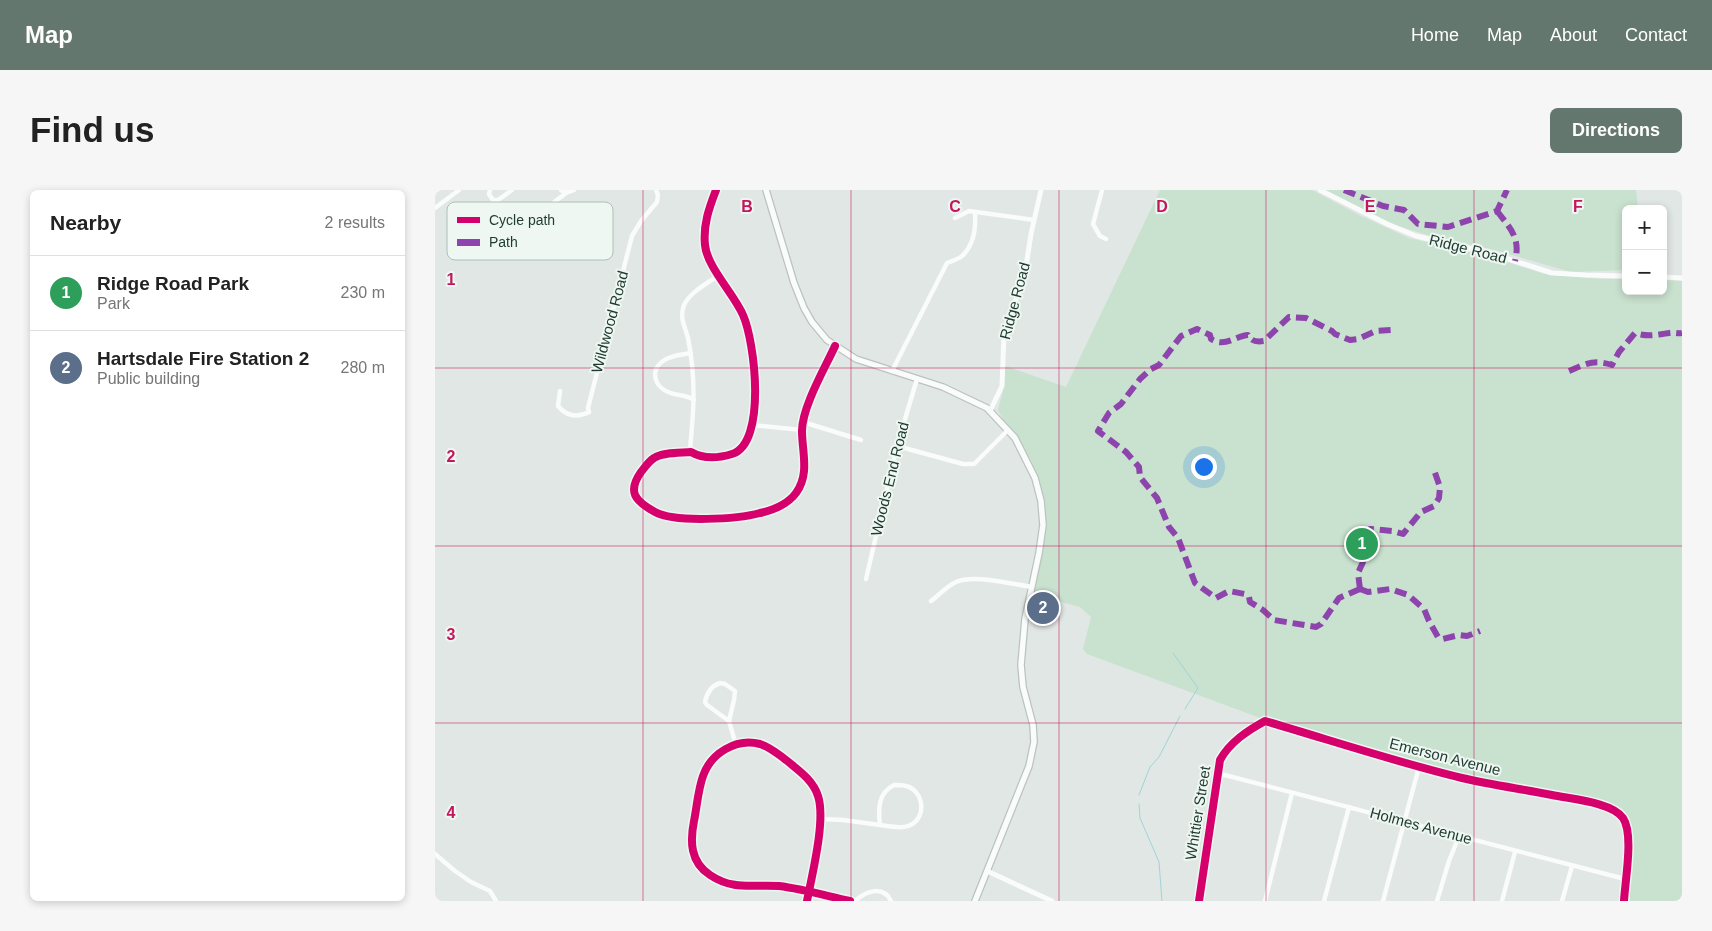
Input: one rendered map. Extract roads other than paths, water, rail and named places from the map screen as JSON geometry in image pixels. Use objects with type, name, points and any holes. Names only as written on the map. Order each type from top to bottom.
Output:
[{"type":"main road","points":[[766,190],[804,308],[812,322],[827,340],[856,358],[964,396],[990,411],[1015,438],[1029,464],[1041,501],[1042,536],[1025,619],[1021,665],[1023,687],[1033,725],[1033,754],[975,901]]},
{"type":"street","points":[[435,208],[459,190]]},
{"type":"street","points":[[490,190],[489,194],[493,200],[498,200],[512,190]]},
{"type":"street","points":[[550,202],[563,191],[574,190]]},
{"type":"street","name":"Wildwood Road","points":[[560,391],[558,406],[564,413],[574,416],[589,412],[588,408],[632,236],[641,221],[657,202],[656,190]]},
{"type":"street","points":[[716,190],[706,215],[705,246],[707,253],[746,322],[751,346],[755,391],[753,425],[745,445],[737,452],[711,458],[691,452],[655,457],[646,465],[633,484],[633,492],[637,498],[656,513],[672,518],[702,519],[748,516],[778,507],[789,500],[800,486],[805,466],[803,422],[810,401],[835,346]]},
{"type":"street","name":"Ridge Road","points":[[990,411],[1002,386],[1004,334],[1008,318],[1022,285],[1041,190]]},
{"type":"street","points":[[1102,190],[1093,224],[1100,236],[1106,239]]},
{"type":"street","name":"Ridge Road","points":[[1320,190],[1387,224],[1416,236],[1490,254],[1552,273],[1586,276],[1622,276]]},
{"type":"street","points":[[955,218],[969,211],[1034,220]]},
{"type":"street","points":[[892,371],[947,263],[962,257],[971,244],[976,224],[975,213]]},
{"type":"street","points":[[691,452],[694,400],[691,353],[681,314],[685,303],[691,296],[719,275]]},
{"type":"street","points":[[1667,277],[1682,278]]},
{"type":"street","points":[[691,353],[663,361],[656,371],[655,381],[659,387],[670,394],[687,395],[694,400]]},
{"type":"street","name":"Woods End Road","points":[[866,579],[897,446],[917,379]]},
{"type":"street","points":[[803,422],[861,440]]},
{"type":"street","points":[[753,425],[802,430]]},
{"type":"street","points":[[897,446],[963,464],[974,464],[1008,430]]},
{"type":"street","points":[[931,601],[959,581],[988,581],[1032,587]]},
{"type":"street","points":[[729,721],[705,702],[708,692],[713,685],[725,684],[735,691],[729,721],[736,745]]},
{"type":"street","name":"Emerson Avenue","points":[[1265,721],[1419,767],[1607,807],[1620,815],[1626,825],[1629,839],[1625,879]]},
{"type":"street","name":"Whittier Street","points":[[1199,901],[1217,773],[1221,760],[1229,745],[1251,728],[1265,721]]},
{"type":"street","points":[[807,901],[809,892],[820,819],[819,797],[815,788],[804,775],[767,747],[759,744],[743,743],[722,752],[710,763],[703,776],[692,832],[691,843],[695,856],[703,869],[708,874],[727,884],[780,886],[809,892],[850,901]]},
{"type":"street","points":[[1383,901],[1419,767]]},
{"type":"street","name":"Holmes Avenue","points":[[1217,773],[1515,852],[1625,879]]},
{"type":"street","points":[[820,819],[843,820],[880,825],[904,827],[915,822],[921,808],[921,800],[916,792],[905,785],[894,785],[889,788],[882,795],[879,803],[880,825]]},
{"type":"street","points":[[1265,901],[1292,793]]},
{"type":"street","points":[[1324,901],[1349,807]]},
{"type":"street","points":[[1437,901],[1459,836]]},
{"type":"street","points":[[1502,901],[1515,852]]},
{"type":"street","points":[[435,854],[471,882],[490,891],[496,901]]},
{"type":"street","points":[[1562,901],[1572,866]]},
{"type":"street","points":[[987,872],[1052,901]]},
{"type":"street","points":[[1624,901],[1625,879]]},
{"type":"street","points":[[855,901],[869,892],[880,891],[887,893],[891,901]]},
{"type":"waterway","points":[[1173,653],[1198,688],[1185,709]]},
{"type":"waterway","points":[[1139,795],[1150,767],[1159,757],[1180,716]]},
{"type":"waterway","points":[[1139,804],[1140,818],[1159,862],[1162,901]]},
{"type":"place","name":"Ridge Road Park","points":[[1362,544]]},
{"type":"place","name":"Hartsdale Fire Station 2","points":[[1043,608]]}]
